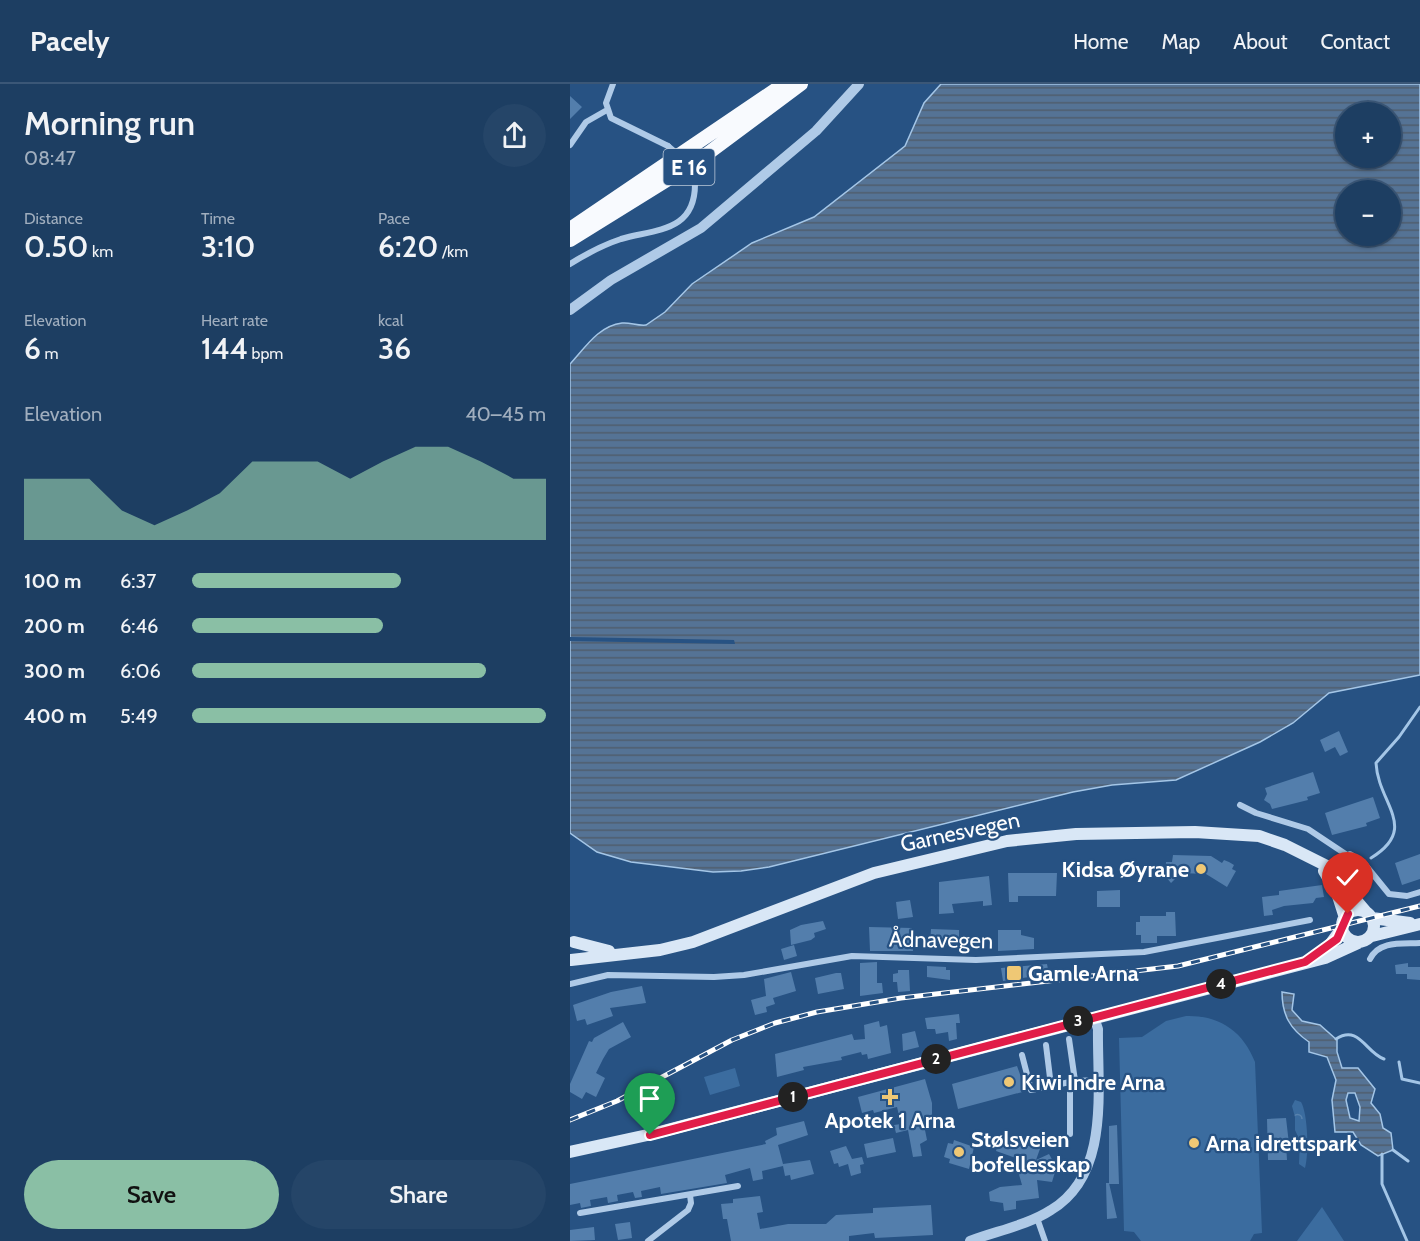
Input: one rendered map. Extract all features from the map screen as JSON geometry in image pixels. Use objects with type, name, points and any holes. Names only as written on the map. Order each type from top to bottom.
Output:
[{"type":"highway","name":"E 16","points":[[570,229],[784,84]]},
{"type":"highway","name":"E 16","points":[[570,240],[699,160],[801,84]]},
{"type":"main road","name":"Garnesvegen","points":[[571,960],[660,950],[693,942],[874,873],[1006,841],[1076,834],[1259,836],[1285,844],[1316,861],[1328,870],[1369,915]]},
{"type":"main road","name":"Garnesvegen","points":[[1328,870],[1337,893],[1343,923]]},
{"type":"main road","points":[[1305,962],[1329,946],[1343,923],[1354,911],[1397,923],[1420,923]]},
{"type":"main road","points":[[1369,915],[1375,928],[1372,936]]},
{"type":"main road","points":[[1343,923],[1348,939],[1358,943]]},
{"type":"main road","points":[[570,1152],[652,1134],[1336,954],[1372,936],[1420,923]]},
{"type":"main road","name":"Garnesvegen","points":[[572,938],[622,954]]},
{"type":"main road","points":[[571,960],[572,938]]},
{"type":"street","points":[[570,264],[608,244],[674,225],[690,210],[695,184],[689,164],[668,146],[619,124],[607,110],[606,103],[613,84]]},
{"type":"street","points":[[570,310],[611,280],[701,228],[829,120],[859,84]]},
{"type":"street","points":[[570,145],[586,122],[607,110]]},
{"type":"street","points":[[1240,805],[1256,813],[1308,829],[1347,855],[1355,855],[1389,894],[1407,896],[1420,892]]},
{"type":"street","points":[[1328,870],[1347,855]]},
{"type":"street","name":"Ådnavegen","points":[[570,984],[608,975],[714,977],[744,975],[852,956],[976,960],[1144,952],[1310,920]]},
{"type":"street","points":[[1370,959],[1378,949],[1386,946],[1420,943]]},
{"type":"street","points":[[970,1241],[1037,1218],[1066,1201],[1089,1166],[1096,1135],[1098,1029],[1094,1017]]},
{"type":"street","points":[[1069,1039],[1072,1082],[1070,1134]]},
{"type":"street","points":[[1046,1045],[1052,1086]]},
{"type":"street","points":[[1022,1054],[1031,1090],[1097,1080]]},
{"type":"street","points":[[580,1213],[738,1186]]},
{"type":"street","points":[[648,1241],[688,1210],[692,1203],[690,1195]]},
{"type":"street","points":[[1037,1218],[1045,1241]]},
{"type":"green space","points":[[1186,1016],[1209,1018],[1228,1027],[1244,1042],[1255,1062],[1262,1233],[1254,1234],[1250,1241],[1141,1241],[1134,1232],[1124,1231],[1119,1038],[1142,1037],[1166,1021]]},
{"type":"green space","points":[[735,1068],[740,1086],[710,1095],[704,1077]]},
{"type":"green space","points":[[1295,1100],[1301,1102],[1305,1116],[1307,1145],[1305,1168],[1299,1164],[1300,1141],[1295,1130],[1292,1106]]},
{"type":"green space","points":[[1322,1207],[1344,1241],[1297,1241]]},
{"type":"shaded area","points":[[941,84],[1420,84],[1420,675],[1329,693],[1293,723],[1260,742],[1176,780],[1112,785],[1073,792],[769,867],[741,871],[713,872],[631,862],[597,852],[570,833],[570,364],[606,328],[622,323],[646,325],[665,312],[692,284],[752,243],[814,217],[905,146],[924,103]]},
{"type":"shaded area","points":[[1282,992],[1294,994],[1292,1010],[1302,1021],[1320,1025],[1337,1040],[1337,1052],[1342,1068],[1358,1068],[1375,1089],[1371,1103],[1380,1114],[1383,1128],[1391,1133],[1393,1150],[1378,1156],[1361,1145],[1353,1132],[1335,1132],[1332,1100],[1336,1080],[1327,1057],[1309,1052],[1309,1042],[1288,1021]],"holes":[[[1348,1093],[1355,1093],[1360,1107],[1359,1121],[1350,1118],[1346,1100]]]},
{"type":"pier","points":[[570,637],[734,640],[735,644],[570,641]]},
{"type":"building","points":[[570,96],[582,107],[570,119]]},
{"type":"building","points":[[1339,731],[1348,752],[1340,756],[1335,747],[1325,752],[1320,740]]},
{"type":"building","points":[[1313,772],[1320,793],[1307,797],[1308,800],[1272,809],[1270,804],[1264,800],[1267,794],[1265,788]]},
{"type":"building","points":[[1373,797],[1380,818],[1366,823],[1367,826],[1332,835],[1325,813]]},
{"type":"building","points":[[1420,854],[1420,879],[1402,885],[1395,863]]},
{"type":"building","points":[[1173,855],[1211,856],[1222,863],[1224,860],[1234,865],[1232,869],[1236,871],[1227,887],[1206,874],[1181,873],[1171,883],[1166,877],[1166,862],[1172,862]]},
{"type":"building","points":[[1008,873],[1057,873],[1056,896],[1018,896],[1018,902],[1009,902]]},
{"type":"building","points":[[989,876],[992,905],[983,906],[983,901],[952,904],[954,913],[939,914],[939,882]]},
{"type":"building","points":[[1322,885],[1324,897],[1316,898],[1313,903],[1284,906],[1272,910],[1273,915],[1264,916],[1262,897],[1279,895],[1279,891]]},
{"type":"building","points":[[1120,890],[1120,907],[1097,907],[1097,891]]},
{"type":"building","points":[[910,900],[913,917],[898,919],[896,902]]},
{"type":"building","points":[[1166,912],[1175,912],[1176,936],[1157,936],[1157,943],[1141,943],[1141,935],[1136,935],[1136,922],[1140,922],[1140,916],[1166,916]]},
{"type":"building","points":[[823,921],[826,929],[814,933],[815,937],[811,940],[791,945],[790,930],[801,925]]},
{"type":"building","points":[[869,927],[912,928],[913,951],[870,951]]},
{"type":"building","points":[[931,929],[959,930],[959,942],[948,941],[948,946],[930,945]]},
{"type":"building","points":[[998,930],[1021,930],[1021,935],[1034,938],[1034,949],[998,951]]},
{"type":"building","points":[[794,945],[797,956],[784,960],[781,949]]},
{"type":"building","points":[[877,962],[877,983],[882,983],[883,993],[860,996],[860,963]]},
{"type":"building","points":[[1408,963],[1408,967],[1420,967],[1420,980],[1407,979],[1407,974],[1396,974],[1395,965]]},
{"type":"building","points":[[1047,964],[1049,974],[1003,981],[1001,968]]},
{"type":"building","points":[[927,966],[946,967],[946,970],[950,970],[950,980],[927,977]]},
{"type":"building","points":[[898,970],[909,970],[910,991],[898,992],[897,982],[893,982],[893,974],[898,973]]},
{"type":"building","points":[[791,972],[796,991],[773,998],[775,1004],[766,1007],[767,1012],[755,1015],[751,1000],[766,996],[764,979]]},
{"type":"building","points":[[841,973],[844,989],[818,994],[815,978]]},
{"type":"building","points":[[642,986],[646,1003],[610,1008],[613,1016],[587,1025],[585,1019],[577,1021],[573,1005],[611,992]]},
{"type":"building","points":[[959,1014],[960,1023],[956,1023],[957,1039],[949,1041],[948,1032],[936,1034],[935,1029],[927,1029],[925,1018]]},
{"type":"building","points":[[879,1021],[880,1027],[887,1025],[891,1053],[868,1059],[867,1054],[862,1055],[861,1052],[841,1057],[842,1060],[803,1067],[804,1070],[777,1077],[775,1054],[852,1034],[854,1040],[865,1039],[864,1025]]},
{"type":"building","points":[[623,1022],[631,1037],[609,1049],[603,1059],[596,1073],[605,1078],[596,1097],[586,1092],[582,1099],[570,1092],[570,1084],[589,1041],[592,1042],[594,1038]]},
{"type":"building","points":[[915,1031],[919,1047],[903,1051],[902,1034]]},
{"type":"building","points":[[1017,1066],[1026,1091],[958,1109],[952,1084]]},
{"type":"building","points":[[925,1079],[932,1103],[932,1118],[923,1120],[927,1140],[920,1144],[922,1156],[913,1157],[908,1130],[896,1133],[894,1125],[901,1124],[897,1107],[874,1113],[873,1110],[862,1113],[858,1097]]},
{"type":"building","points":[[1286,1118],[1289,1144],[1286,1144],[1287,1160],[1268,1160],[1267,1119]]},
{"type":"building","points":[[804,1121],[808,1135],[778,1145],[783,1164],[810,1160],[814,1174],[791,1180],[790,1175],[785,1176],[783,1166],[762,1171],[763,1179],[753,1181],[750,1168],[725,1175],[727,1183],[661,1194],[660,1187],[641,1191],[642,1197],[635,1198],[633,1192],[617,1195],[618,1201],[608,1203],[607,1197],[590,1200],[591,1206],[581,1208],[580,1203],[570,1205],[570,1184],[766,1144],[765,1141],[777,1135],[776,1128]]},
{"type":"building","points":[[1117,1125],[1119,1184],[1109,1184],[1109,1126]]},
{"type":"building","points":[[1000,1137],[1029,1146],[1030,1143],[1041,1146],[1036,1160],[1049,1154],[1053,1161],[1050,1168],[1055,1172],[1052,1182],[1037,1180],[1039,1198],[1016,1201],[1016,1209],[1004,1211],[1003,1203],[990,1201],[989,1192],[1000,1187],[1022,1185],[1018,1171],[1024,1161],[996,1151]]},
{"type":"building","points":[[893,1138],[896,1152],[867,1158],[864,1144]]},
{"type":"building","name":"Stølsveien bofellesskap","points":[[954,1140],[974,1147],[969,1169],[949,1163],[950,1159],[944,1157],[948,1143],[953,1144]]},
{"type":"building","points":[[846,1146],[852,1159],[862,1157],[864,1164],[860,1165],[861,1173],[851,1176],[848,1164],[839,1167],[838,1163],[834,1164],[830,1151]]},
{"type":"building","points":[[1106,1183],[1109,1183],[1117,1218],[1107,1219]]},
{"type":"building","points":[[760,1196],[763,1212],[757,1213],[760,1229],[788,1224],[826,1224],[836,1215],[873,1213],[873,1208],[931,1205],[933,1235],[875,1238],[874,1233],[849,1236],[849,1241],[731,1241],[727,1219],[723,1219],[721,1204],[733,1203],[733,1199]]},
{"type":"building","points":[[630,1222],[632,1238],[618,1240],[615,1224]]},
{"type":"building","points":[[594,1227],[595,1240],[570,1241],[570,1230]]},
{"type":"waterway","points":[[1371,858],[1385,847],[1393,836],[1395,826],[1378,778],[1376,763],[1399,737],[1420,707]]},
{"type":"waterway","points":[[1336,1039],[1344,1035],[1357,1037],[1384,1059]]},
{"type":"waterway","points":[[1399,1062],[1402,1079],[1420,1083]]},
{"type":"waterway","points":[[1393,1150],[1408,1161]]},
{"type":"waterway","points":[[1382,1154],[1382,1184],[1407,1241]]},
{"type":"railway","points":[[570,1120],[617,1101],[732,1040],[775,1023],[817,1012],[901,998],[1178,966],[1420,906]]},
{"type":"place","name":"Kidsa Øyrane","points":[[1201,869]]},
{"type":"place","name":"Gamle Arna","points":[[1014,973]]},
{"type":"place","name":"Kiwi Indre Arna","points":[[1009,1082]]},
{"type":"place","name":"Apotek 1 Arna","points":[[890,1097]]},
{"type":"place","name":"Arna idrettspark","points":[[1194,1143]]},
{"type":"place","name":"Stølsveien bofellesskap","points":[[959,1152]]},
{"type":"route","points":[[650,1135],[1305,962],[1337,939],[1343,920],[1348,914]]}]
